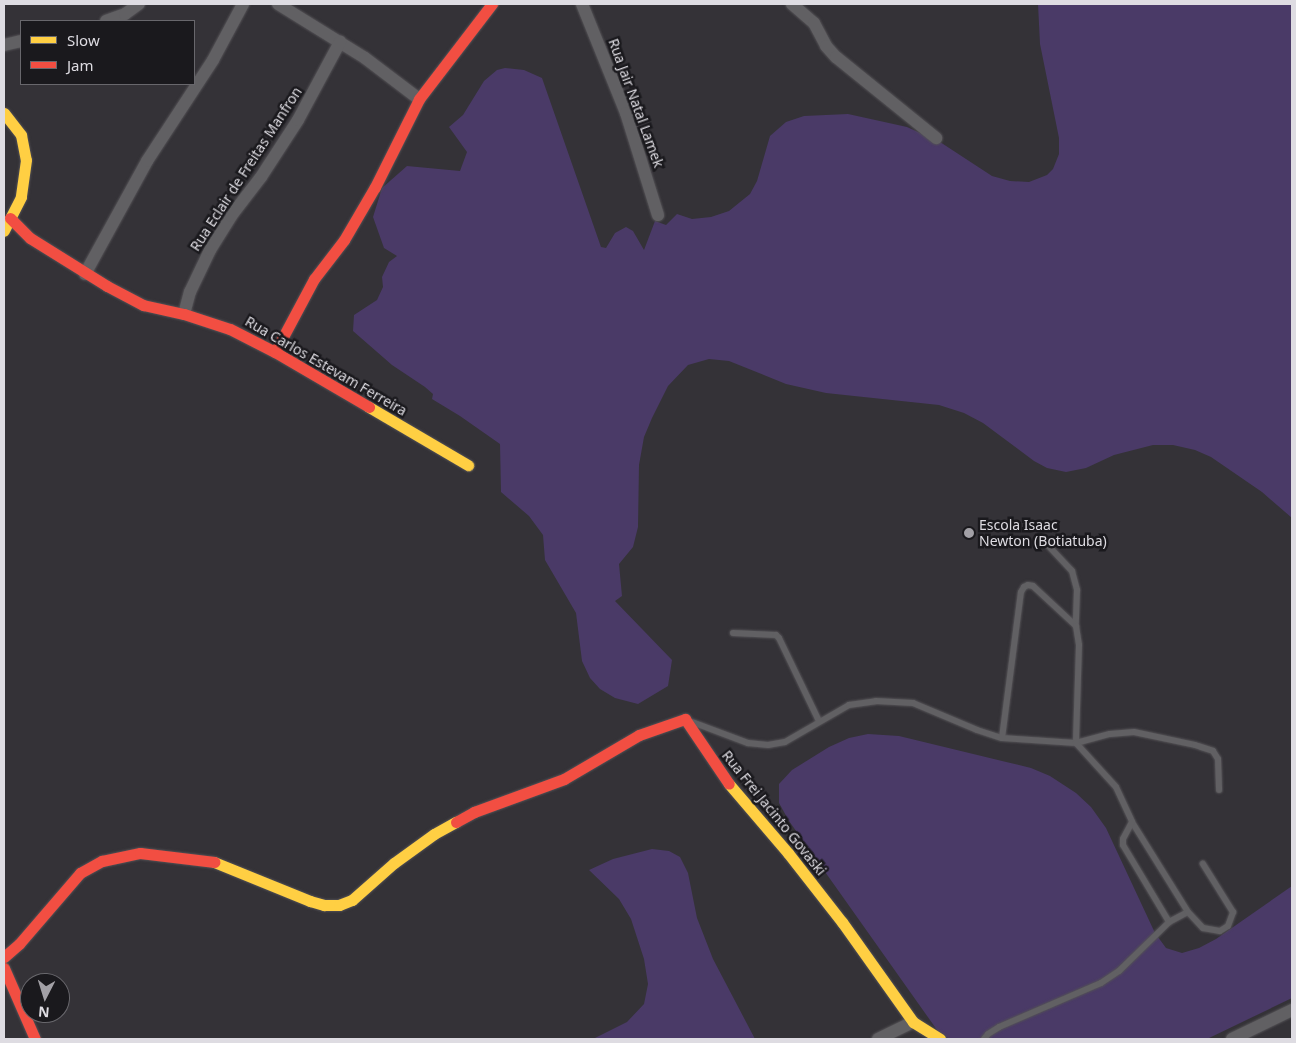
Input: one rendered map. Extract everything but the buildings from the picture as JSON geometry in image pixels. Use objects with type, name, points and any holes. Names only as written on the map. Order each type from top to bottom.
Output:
[{"type":"street","points":[[109,20],[124,14],[139,4]]},
{"type":"street","points":[[85,274],[147,161],[213,60],[243,4]]},
{"type":"street","points":[[278,4],[365,58],[419,99]]},
{"type":"street","points":[[275,352],[314,279],[344,240],[375,187],[419,99],[490,4]]},
{"type":"street","name":"Rua Jair Natal Lamek","points":[[582,4],[626,113],[658,215]]},
{"type":"street","points":[[792,4],[814,23],[826,46],[836,57],[936,138]]},
{"type":"street","points":[[4,45],[20,41]]},
{"type":"street","name":"Rua Eclair de Freitas Manfron","points":[[184,314],[190,292],[210,250],[231,216],[261,177],[298,120],[340,42]]},
{"type":"street","points":[[4,113],[22,135],[26,160],[20,197],[4,231]]},
{"type":"street","name":"Rua Carlos Estevam Ferreira","points":[[10,218],[30,238],[85,274],[142,305],[184,314],[230,329],[275,352],[468,465]]},
{"type":"street","points":[[4,957],[20,944],[80,873],[102,861],[140,853],[216,862],[324,905],[339,905],[352,900],[394,863],[434,834],[474,812],[564,779],[639,735],[685,719]]},
{"type":"street","name":"Rua Frei Jacinto Govaski","points":[[685,719],[725,779],[812,884],[913,1022],[940,1039]]},
{"type":"street","points":[[4,968],[35,1039]]},
{"type":"street","points":[[1232,1039],[1292,1010]]},
{"type":"street","points":[[878,1039],[913,1022]]},
{"type":"lane","points":[[1042,539],[1072,571],[1077,590],[1076,626],[1079,644],[1076,743],[1116,787],[1132,822],[1188,912],[1203,928],[1211,931],[1220,931],[1228,926],[1233,912],[1203,864]]},
{"type":"lane","points":[[1002,738],[1021,592],[1024,587],[1033,586],[1076,626]]},
{"type":"lane","points":[[733,633],[776,635],[779,638],[819,721]]},
{"type":"lane","points":[[685,719],[748,743],[768,745],[785,742],[819,721],[849,706],[876,701],[914,703],[1002,738],[1076,743],[1110,734],[1134,732],[1195,745],[1213,751],[1218,759],[1218,790]]},
{"type":"lane","points":[[1132,822],[1123,838],[1123,844],[1169,922]]},
{"type":"lane","points":[[984,1039],[999,1027],[1101,983],[1119,971],[1169,922],[1188,912]]},
{"type":"shaded area","points":[[1038,4],[1292,4],[1292,518],[1262,492],[1211,457],[1195,450],[1173,445],[1153,445],[1114,455],[1086,468],[1066,472],[1047,468],[1034,461],[983,423],[964,413],[939,405],[826,393],[786,384],[729,361],[709,359],[688,365],[668,386],[652,418],[644,437],[639,465],[638,527],[633,547],[619,564],[622,596],[615,601],[672,660],[668,686],[638,704],[615,698],[600,689],[590,678],[582,661],[576,613],[545,560],[543,535],[529,516],[501,492],[500,444],[432,399],[433,394],[425,387],[392,365],[353,331],[354,315],[377,300],[383,287],[382,277],[389,262],[397,256],[384,248],[373,217],[382,188],[407,166],[460,171],[467,152],[449,127],[463,115],[484,81],[497,70],[505,68],[524,70],[542,78],[601,247],[606,248],[615,233],[626,227],[633,231],[644,250],[655,221],[666,225],[677,214],[692,219],[711,217],[729,211],[750,194],[757,181],[770,136],[786,122],[804,116],[848,114],[907,127],[940,142],[992,176],[1010,181],[1029,182],[1047,175],[1053,169],[1059,154],[1059,138],[1040,44]]},
{"type":"shaded area","points":[[868,734],[899,736],[1031,768],[1050,776],[1076,793],[1091,807],[1106,828],[1155,933],[1166,948],[1182,953],[1199,948],[1216,939],[1292,886],[1292,998],[1207,1039],[954,1039],[942,1037],[789,821],[779,803],[779,784],[792,770],[829,747],[849,738]]},
{"type":"shaded area","points":[[652,849],[669,851],[680,857],[688,873],[697,918],[713,959],[755,1039],[593,1039],[627,1022],[644,1004],[648,984],[644,959],[631,919],[619,899],[589,870],[613,859]]},
{"type":"traffic: slow","points":[[4,113],[21,135],[26,160],[21,197],[4,231]]},
{"type":"traffic: slow","points":[[369,407],[468,465]]},
{"type":"traffic: slow","points":[[729,784],[788,853],[842,922],[913,1022],[940,1039]]},
{"type":"traffic: slow","points":[[214,862],[310,901],[324,905],[339,905],[352,900],[394,863],[434,834],[456,822]]},
{"type":"traffic: jam","points":[[275,352],[314,279],[344,240],[375,187],[419,99],[492,4]]},
{"type":"traffic: jam","points":[[10,218],[30,238],[107,286],[143,305],[184,314],[230,329],[275,352],[369,407]]},
{"type":"traffic: jam","points":[[456,822],[474,812],[564,779],[639,735],[685,719],[729,784]]},
{"type":"traffic: jam","points":[[4,957],[19,944],[80,873],[102,861],[140,853],[214,862]]},
{"type":"traffic: jam","points":[[4,968],[35,1039]]},
{"type":"place","name":"Escola Isaac Newton (Botiatuba)","points":[[969,533]]}]
